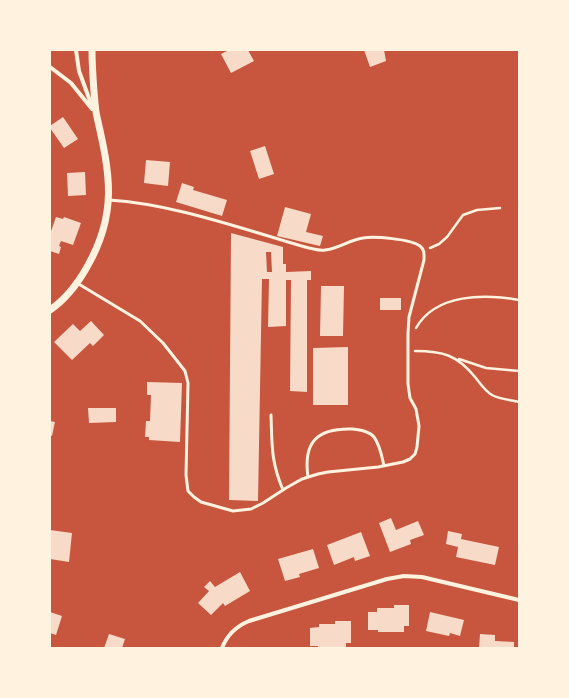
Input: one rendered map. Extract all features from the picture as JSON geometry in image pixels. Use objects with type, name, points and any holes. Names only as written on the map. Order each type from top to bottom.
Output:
[{"type":"street","points":[[50,310],[60,302],[77,283],[96,250],[104,225],[109,200],[107,165],[96,116],[79,71],[76,50]]},
{"type":"street","points":[[92,50],[96,116]]},
{"type":"street","points":[[50,67],[76,89],[96,116]]},
{"type":"street","points":[[222,648],[232,632],[242,624],[249,621],[399,576],[422,577],[519,600]]},
{"type":"lane","points":[[77,283],[140,321],[163,343],[185,371],[188,383],[186,475],[188,491],[194,497],[210,505],[233,511],[251,509],[308,477],[328,472],[384,466],[403,462],[410,459],[415,454],[419,426],[416,409],[410,398],[407,350],[409,317],[423,268],[424,251],[419,245],[407,241],[369,237],[353,240],[333,248],[320,250],[145,203],[109,200]]},
{"type":"lane","points":[[271,415],[272,455],[277,475],[283,490]]},
{"type":"lane","points":[[308,477],[307,462],[310,446],[318,435],[326,431],[359,430],[371,434],[377,443],[384,466]]},
{"type":"path","points":[[424,251],[439,244],[447,237],[463,215],[477,210],[500,208]]},
{"type":"path","points":[[413,332],[419,323],[430,313],[442,305],[455,300],[487,297],[519,300]]},
{"type":"path","points":[[407,350],[431,351],[486,368],[519,370]]},
{"type":"path","points":[[456,358],[466,366],[493,396],[519,402]]},
{"type":"building","points":[[229,50],[248,50],[254,61],[231,73],[221,54]]},
{"type":"building","points":[[364,50],[384,50],[386,61],[370,67]]},
{"type":"building","points":[[63,117],[78,139],[64,148],[50,128],[50,126]]},
{"type":"building","points":[[265,146],[274,174],[259,179],[250,151]]},
{"type":"building","points":[[146,160],[170,162],[168,186],[144,183]]},
{"type":"building","points":[[85,172],[86,195],[68,196],[67,173]]},
{"type":"building","points":[[182,183],[194,187],[193,190],[227,200],[222,216],[176,202]]},
{"type":"building","points":[[285,207],[311,214],[306,232],[323,236],[320,246],[277,236]]},
{"type":"building","points":[[56,217],[63,219],[64,217],[81,223],[73,245],[61,241],[59,246],[61,247],[59,254],[50,251],[50,234]]},
{"type":"building","points":[[231,233],[283,247],[283,264],[286,264],[286,272],[311,271],[311,280],[307,280],[307,392],[290,391],[291,280],[286,280],[286,326],[268,327],[269,279],[262,279],[258,501],[229,500]],"holes":[[[266,252],[271,252],[272,272],[267,272]]]},
{"type":"building","points":[[321,286],[344,286],[343,336],[320,336]]},
{"type":"building","points":[[380,298],[401,298],[401,310],[380,310]]},
{"type":"building","points":[[91,321],[104,335],[93,346],[90,343],[72,360],[54,342],[73,324],[80,331]]},
{"type":"building","points":[[348,347],[348,405],[313,405],[313,348]]},
{"type":"building","points":[[147,382],[182,383],[180,442],[149,440],[149,437],[145,437],[146,421],[150,421],[151,395],[147,395]]},
{"type":"building","points":[[88,408],[116,408],[116,422],[89,423]]},
{"type":"building","points":[[50,421],[55,422],[52,436],[50,435]]},
{"type":"building","points":[[391,518],[396,530],[418,521],[424,535],[410,540],[411,544],[390,552],[379,523]]},
{"type":"building","points":[[50,530],[72,533],[69,562],[50,559]]},
{"type":"building","points":[[448,531],[462,534],[461,539],[499,547],[495,565],[456,557],[458,547],[446,544]]},
{"type":"building","points":[[361,532],[370,556],[355,561],[354,557],[334,565],[327,545]]},
{"type":"building","points":[[313,549],[319,568],[299,574],[300,577],[285,581],[278,559]]},
{"type":"building","points":[[240,572],[250,591],[225,606],[223,603],[211,615],[198,603],[209,591],[204,587],[210,581],[215,587]]},
{"type":"building","points":[[394,605],[409,605],[409,626],[404,626],[404,632],[378,632],[378,630],[368,630],[368,612],[377,612],[377,608],[394,608]]},
{"type":"building","points":[[50,612],[62,616],[56,635],[50,633]]},
{"type":"building","points":[[430,612],[464,620],[460,636],[450,633],[449,636],[426,631]]},
{"type":"building","points":[[335,621],[351,621],[351,643],[346,643],[346,648],[318,648],[318,646],[310,646],[310,628],[319,627],[319,624],[335,624]]},
{"type":"building","points":[[109,634],[125,639],[122,648],[104,648]]},
{"type":"building","points":[[480,634],[495,635],[495,641],[514,642],[514,648],[479,648]]}]
